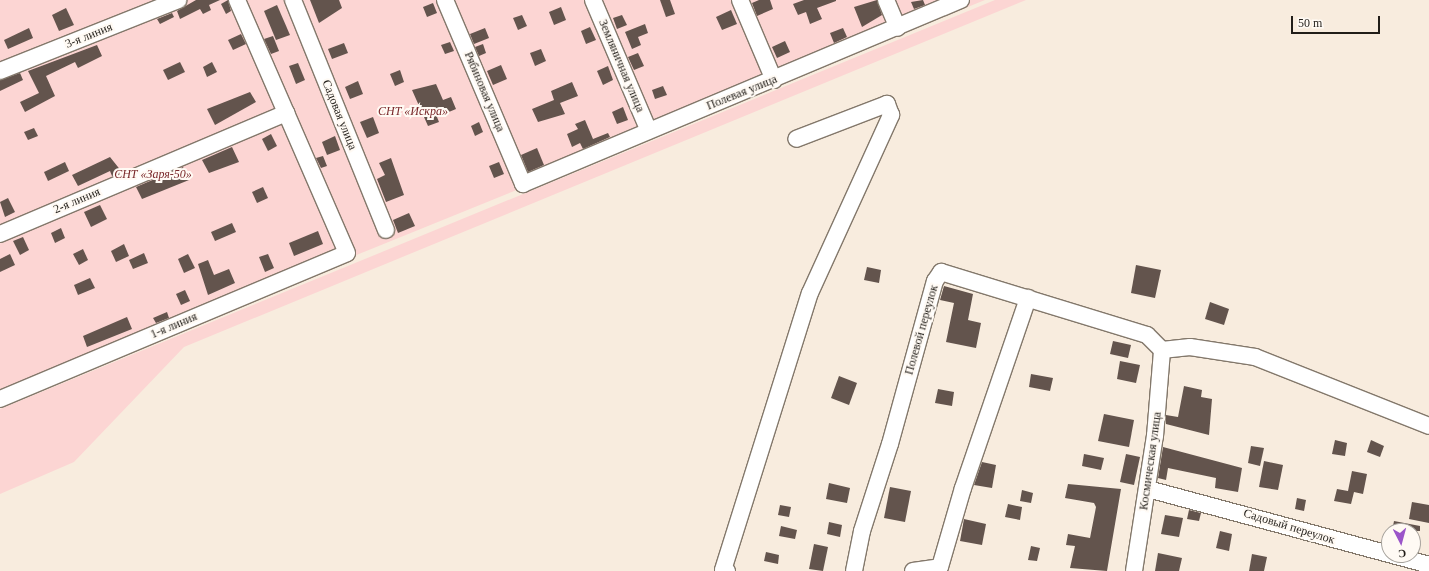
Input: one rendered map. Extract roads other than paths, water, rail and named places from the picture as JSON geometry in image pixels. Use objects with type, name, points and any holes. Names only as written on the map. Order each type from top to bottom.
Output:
[{"type":"street","name":"3-я линия","points":[[0,71],[178,0]]},
{"type":"street","points":[[237,0],[287,113]]},
{"type":"street","name":"Садовая улица","points":[[292,0],[386,230]]},
{"type":"street","name":"Рябиновая улица","points":[[445,0],[523,184]]},
{"type":"street","name":"Земляничная улица","points":[[593,0],[649,131]]},
{"type":"street","points":[[740,0],[774,80]]},
{"type":"street","points":[[886,0],[898,28]]},
{"type":"street","name":"Полевая улица","points":[[523,184],[898,28],[961,0]]},
{"type":"street","points":[[727,571],[723,570],[810,293],[891,115],[887,104],[796,139]]},
{"type":"street","name":"2-я линия","points":[[0,234],[287,113]]},
{"type":"street","name":"1-я линия","points":[[0,399],[347,253],[287,113]]},
{"type":"street","name":"Полевой переулок","points":[[854,571],[862,531],[890,444],[935,281],[942,272],[1147,335],[1162,350]]},
{"type":"street","points":[[913,571],[940,567],[963,488],[1028,298]]},
{"type":"street","points":[[1162,350],[1190,347],[1255,357],[1429,426]]},
{"type":"street","name":"Космическая улица","points":[[1134,571],[1148,490],[1162,350]]},
{"type":"street","name":"Садовый переулок","points":[[1148,490],[1429,565]]},
{"type":"park label","name":"СНТ «Искра»","points":[[413,112]]},
{"type":"park label","name":"СНТ «Заря-50»","points":[[153,175]]}]
